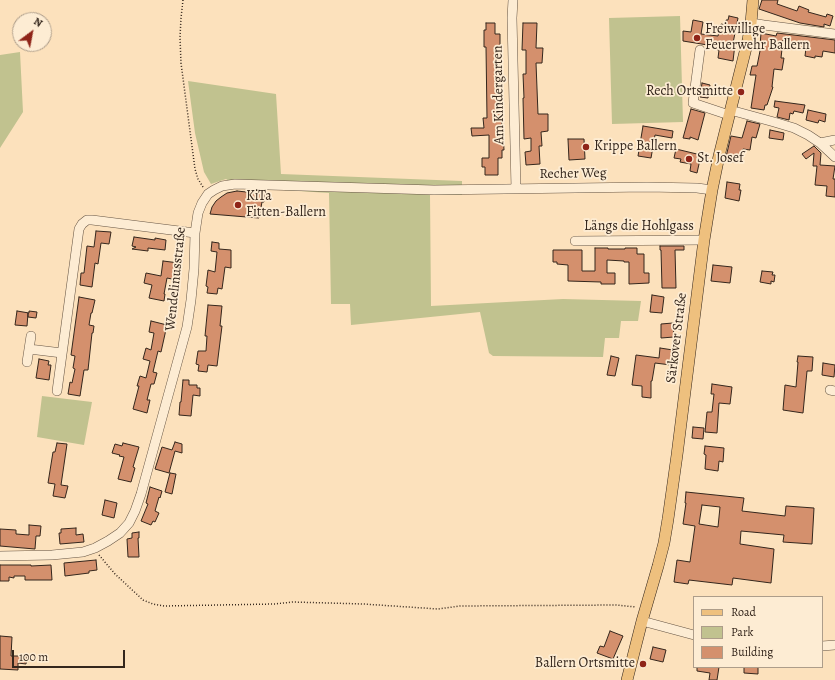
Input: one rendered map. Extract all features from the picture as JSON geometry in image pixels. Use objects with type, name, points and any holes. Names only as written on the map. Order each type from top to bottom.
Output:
[{"type":"main road","name":"Särkover Straße","points":[[627,680],[658,566],[668,519],[704,240],[712,190],[743,62],[751,23],[753,0]]},
{"type":"street","name":"Am Kindergarten","points":[[513,0],[512,18],[516,189]]},
{"type":"street","points":[[751,23],[835,34]]},
{"type":"street","points":[[700,50],[693,103],[794,128],[820,143],[835,156]]},
{"type":"street","points":[[820,143],[835,140]]},
{"type":"street","name":"Recher Weg","points":[[208,194],[222,186],[235,184],[434,190],[647,187],[697,188],[712,190]]},
{"type":"street","name":"Wendelinusstraße","points":[[0,556],[52,556],[83,552],[95,548],[120,533],[129,523],[141,494],[187,327],[194,269],[195,233],[198,212],[208,194]]},
{"type":"street","points":[[57,391],[80,229],[82,224],[87,220],[92,220],[195,233]]},
{"type":"street","name":"Längs die Hohlgass","points":[[575,241],[704,240]]},
{"type":"street","points":[[27,362],[31,336]]},
{"type":"street","points":[[29,349],[62,353]]},
{"type":"street","points":[[642,621],[693,635]]},
{"type":"street","points":[[823,646],[835,645]]},
{"type":"path","points":[[183,0],[180,37],[184,88],[195,169],[198,179],[208,194]]},
{"type":"path","points":[[95,548],[115,574],[143,600],[164,606],[274,604],[293,602],[363,604],[438,609],[460,606],[616,605],[646,609]]},
{"type":"green space","points":[[680,16],[683,122],[612,124],[609,18]]},
{"type":"green space","points":[[20,52],[23,112],[0,148],[0,55]]},
{"type":"green space","points":[[188,81],[276,94],[281,174],[462,181],[462,195],[430,195],[431,306],[563,299],[641,301],[638,321],[621,321],[619,338],[605,338],[603,357],[493,356],[489,353],[480,312],[351,325],[350,304],[331,304],[329,193],[237,187],[226,179],[211,184],[204,172],[195,133]]},
{"type":"green space","points":[[42,396],[92,402],[84,445],[37,437]]},
{"type":"building","points":[[762,0],[778,0],[777,4],[797,11],[799,6],[809,10],[808,12],[826,17],[827,14],[833,16],[830,26],[824,24],[824,27],[800,23],[759,9]]},
{"type":"building","points":[[729,16],[738,18],[733,43],[735,44],[733,61],[718,58],[719,50],[714,49],[714,46],[683,41],[683,31],[691,32],[693,20],[703,22],[701,34],[718,36],[721,24],[726,25],[726,20],[728,20]]},
{"type":"building","points":[[486,23],[495,23],[495,34],[500,34],[500,91],[504,150],[502,150],[502,158],[498,158],[498,175],[485,175],[485,167],[482,167],[482,158],[489,158],[489,135],[472,136],[471,128],[484,128],[483,118],[487,118],[486,47],[484,47],[484,30],[486,30]]},
{"type":"building","points":[[523,23],[537,23],[536,48],[543,48],[542,63],[536,63],[538,114],[548,114],[548,131],[541,132],[542,146],[539,146],[540,164],[526,165],[525,152],[531,151],[531,138],[524,139],[523,74],[526,74],[526,50],[522,50]]},
{"type":"building","points":[[761,33],[776,36],[777,33],[835,40],[835,53],[823,51],[822,57],[815,56],[815,58],[805,56],[806,48],[796,47],[796,43],[783,40],[781,58],[784,58],[782,70],[774,69],[773,87],[764,110],[751,108],[756,75],[750,75],[752,66],[757,66],[761,46]]},
{"type":"building","points":[[702,83],[710,85],[708,98],[700,97]]},
{"type":"building","points":[[775,101],[805,105],[803,113],[794,111],[793,114],[790,113],[789,120],[777,117],[779,108],[774,107]]},
{"type":"building","points":[[691,109],[705,113],[698,140],[690,137],[690,139],[683,138]]},
{"type":"building","points":[[808,110],[826,114],[825,122],[819,120],[818,123],[806,120]]},
{"type":"building","points":[[747,121],[760,124],[756,138],[752,137],[750,150],[743,149],[741,159],[737,158],[736,162],[725,161],[731,136],[742,138]]},
{"type":"building","points":[[643,126],[673,131],[672,138],[655,135],[651,158],[638,156]]},
{"type":"building","points":[[770,130],[784,133],[783,140],[769,138]]},
{"type":"building","points":[[568,139],[584,139],[585,159],[569,160]]},
{"type":"building","points":[[814,146],[821,153],[820,165],[835,166],[833,179],[835,179],[835,197],[826,196],[827,186],[815,185],[817,166],[813,166],[814,153],[806,159],[802,154]]},
{"type":"building","name":"St. Josef","points":[[676,149],[701,155],[697,173],[690,171],[691,164],[680,162],[681,159],[674,158]]},
{"type":"building","points":[[727,182],[740,184],[739,190],[741,190],[739,201],[725,198]]},
{"type":"building","name":"KiTa Fitten-Ballern","points":[[237,191],[265,194],[259,218],[210,214],[216,201],[227,193]]},
{"type":"building","points":[[96,231],[111,232],[109,244],[101,243],[98,264],[95,263],[92,287],[80,285],[81,273],[84,273],[87,246],[94,247]]},
{"type":"building","points":[[134,237],[166,240],[165,250],[148,248],[148,251],[132,249],[136,247],[132,246]]},
{"type":"building","points":[[212,242],[219,243],[219,249],[231,250],[231,268],[225,267],[222,289],[218,288],[217,294],[207,293],[208,287],[206,286],[208,270],[215,272],[217,252],[211,251]]},
{"type":"building","points":[[660,246],[684,246],[684,250],[675,250],[676,288],[662,288]]},
{"type":"building","points":[[595,248],[637,248],[637,254],[644,254],[644,273],[649,273],[649,283],[629,284],[629,262],[607,260],[607,273],[615,273],[615,284],[601,284],[601,282],[568,281],[568,265],[553,262],[553,250],[582,250],[582,271],[595,271]]},
{"type":"building","points":[[163,261],[179,263],[177,280],[167,278],[164,301],[149,298],[152,285],[144,283],[146,273],[161,276]]},
{"type":"building","points":[[713,265],[732,267],[730,283],[711,281]]},
{"type":"building","points":[[762,271],[773,272],[772,275],[775,275],[774,282],[771,281],[771,284],[760,282]]},
{"type":"building","points":[[652,295],[664,297],[662,313],[650,312]]},
{"type":"building","points":[[79,297],[95,300],[89,325],[94,326],[88,370],[84,370],[80,396],[68,394],[70,382],[72,383],[75,369],[73,368],[75,356],[71,355]]},
{"type":"building","points":[[208,305],[222,306],[220,326],[222,326],[217,366],[208,365],[207,372],[198,371],[199,365],[196,364],[198,351],[206,351],[207,336],[205,336]]},
{"type":"building","points":[[17,311],[29,313],[29,311],[37,312],[36,318],[28,317],[28,313],[27,326],[15,325]]},
{"type":"building","points":[[151,321],[167,325],[161,352],[158,351],[153,372],[157,373],[154,384],[151,384],[147,400],[150,400],[147,413],[133,409],[140,376],[146,378],[150,361],[143,359],[146,348],[151,350],[154,333],[149,332]]},
{"type":"building","points":[[673,323],[674,337],[661,338],[661,324]]},
{"type":"building","points":[[660,348],[673,350],[671,365],[655,363],[651,381],[651,398],[642,397],[642,386],[632,385],[636,355],[659,358]]},
{"type":"building","points":[[611,356],[619,358],[615,376],[607,375]]},
{"type":"building","points":[[798,356],[813,357],[812,371],[807,371],[803,413],[783,410],[785,385],[796,387]]},
{"type":"building","points":[[39,359],[49,361],[48,365],[51,365],[49,380],[36,378]]},
{"type":"building","points":[[823,363],[835,365],[834,377],[822,375]]},
{"type":"building","points":[[183,380],[189,380],[189,385],[197,385],[197,388],[200,388],[200,396],[193,395],[191,416],[179,415]]},
{"type":"building","points":[[712,384],[732,387],[730,404],[719,403],[717,433],[705,432],[707,412],[712,412],[714,394],[711,394]]},
{"type":"building","points":[[693,427],[704,428],[703,439],[692,438]]},
{"type":"building","points":[[175,442],[182,444],[182,453],[175,451],[169,473],[155,469],[162,447],[172,450]]},
{"type":"building","points":[[57,443],[67,444],[61,485],[68,486],[65,498],[53,496],[55,484],[48,483],[53,452],[55,452]]},
{"type":"building","points":[[123,443],[139,447],[133,467],[135,468],[131,482],[118,479],[124,457],[112,453],[115,444],[122,446]]},
{"type":"building","points":[[705,446],[724,448],[723,462],[719,461],[718,471],[705,469]]},
{"type":"building","points":[[170,473],[176,474],[172,494],[165,492]]},
{"type":"building","points":[[150,487],[162,491],[155,511],[159,513],[155,522],[153,521],[151,525],[141,521],[148,504],[146,503]]},
{"type":"building","points":[[686,492],[744,498],[742,511],[785,516],[786,506],[814,508],[812,544],[783,542],[784,535],[741,531],[740,544],[774,549],[771,583],[733,578],[732,585],[689,580],[688,584],[674,582],[677,560],[690,562],[695,526],[683,524]],"holes":[[[702,505],[720,507],[718,527],[699,524]]]},
{"type":"building","points":[[105,500],[117,503],[114,518],[102,515]]},
{"type":"building","points":[[29,525],[41,526],[40,536],[36,536],[35,549],[0,546],[0,529],[16,530],[16,534],[29,535]]},
{"type":"building","points":[[76,528],[76,535],[83,534],[84,542],[60,544],[59,533],[61,533],[61,529]]},
{"type":"building","points":[[139,532],[139,557],[128,557],[127,539],[132,538],[132,533]]},
{"type":"building","points":[[96,560],[97,570],[89,571],[89,573],[65,576],[64,563]]},
{"type":"building","points":[[0,565],[51,565],[52,580],[25,580],[25,576],[14,576],[14,578],[9,577],[9,581],[0,581]]},
{"type":"building","points":[[610,631],[623,636],[613,659],[597,653],[600,646],[604,647]]},
{"type":"building","points":[[0,636],[12,637],[11,656],[27,656],[26,664],[18,663],[18,670],[0,669]]},
{"type":"building","points":[[653,647],[666,650],[663,662],[650,659]]},
{"type":"building","points":[[697,668],[719,668],[717,680],[709,680],[710,673],[697,671]]},
{"type":"building","points":[[744,668],[758,668],[758,674],[744,673]]},
{"type":"place","name":"Freiwillige Feuerwehr Ballern","points":[[697,38]]},
{"type":"place","name":"Rech Ortsmitte","points":[[741,92]]},
{"type":"place","name":"Krippe Ballern","points":[[586,147]]},
{"type":"place","name":"St. Josef","points":[[689,159]]},
{"type":"place","name":"KiTa Fitten-Ballern","points":[[238,205]]},
{"type":"place","name":"Ballern Ortsmitte","points":[[643,664]]}]
